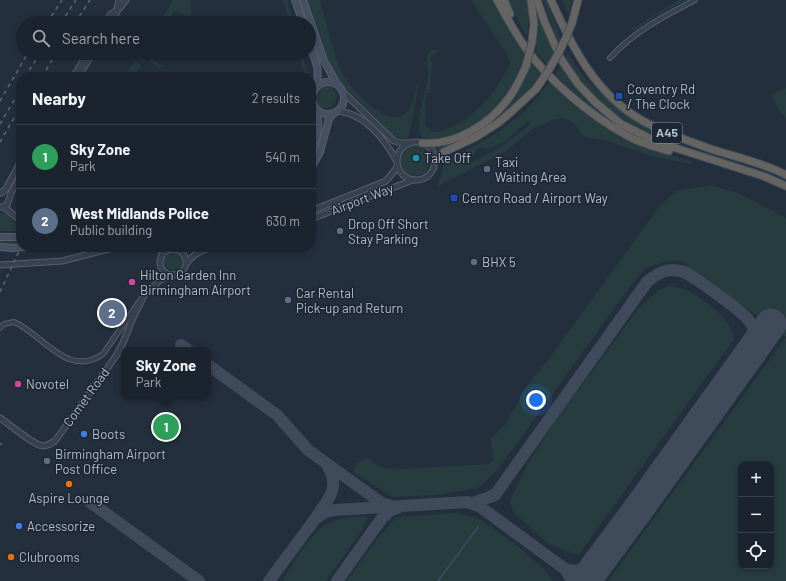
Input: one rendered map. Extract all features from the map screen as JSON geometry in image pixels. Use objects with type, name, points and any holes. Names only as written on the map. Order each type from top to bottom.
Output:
[{"type":"highway","points":[[497,0],[525,47],[540,66],[577,102],[627,136],[655,147],[690,156],[707,158]]},
{"type":"highway","points":[[504,0],[525,47]]},
{"type":"highway","points":[[422,143],[432,144],[447,142],[461,136],[485,121],[507,100],[526,66],[532,42],[534,24],[531,0]]},
{"type":"highway","name":"A45","points":[[537,0],[545,23],[561,59],[578,84],[595,102],[621,124],[657,142],[763,176],[786,186]]},
{"type":"highway","name":"A45","points":[[551,0],[583,64],[603,88],[623,107],[643,121],[670,135],[786,175]]},
{"type":"highway","points":[[556,0],[573,46]]},
{"type":"highway","points":[[435,162],[444,152],[476,137],[498,123],[536,89],[555,61],[565,42],[578,0]]},
{"type":"main road","points":[[296,0],[301,16]]},
{"type":"main road","points":[[303,0],[309,16]]},
{"type":"main road","points":[[316,38],[324,61],[344,96],[342,105],[329,119],[320,152],[316,159]]},
{"type":"main road","points":[[314,60],[319,76],[316,83]]},
{"type":"main road","points":[[316,87],[328,81],[337,84]]},
{"type":"main road","points":[[316,109],[326,114],[336,112]]},
{"type":"main road","points":[[316,110],[318,122],[316,137]]},
{"type":"main road","points":[[0,237],[16,237]]},
{"type":"main road","points":[[0,247],[16,248]]},
{"type":"street","points":[[116,16],[119,0]]},
{"type":"street","points":[[110,16],[118,10],[126,0]]},
{"type":"street","points":[[610,58],[628,39],[645,27],[695,0]]},
{"type":"street","points":[[76,72],[84,60]]},
{"type":"street","points":[[81,72],[89,60]]},
{"type":"street","points":[[336,112],[348,113],[359,118],[368,125],[388,147],[401,174],[407,178],[413,180],[423,178],[430,173],[435,162],[434,154],[431,150],[422,143],[415,142],[402,144],[394,141],[343,92]]},
{"type":"street","points":[[397,163],[398,153],[408,143]]},
{"type":"street","name":"Airport Way","points":[[316,209],[386,181],[395,170],[397,163]]},
{"type":"street","points":[[8,201],[7,196],[1,194],[6,189],[16,170]]},
{"type":"street","name":"Airport Way","points":[[316,217],[413,180]]},
{"type":"street","points":[[16,184],[7,205],[2,207],[16,217]]},
{"type":"street","points":[[0,266],[62,261],[97,252]]},
{"type":"street","points":[[164,252],[160,257],[160,263],[162,269],[170,275]]},
{"type":"street","points":[[182,252],[187,263]]},
{"type":"street","points":[[0,328],[4,324],[14,322],[63,357],[73,361],[85,361],[97,358],[103,354],[145,294],[159,281],[170,275],[182,272],[191,256],[198,252]]},
{"type":"street","name":"Comet Road","points":[[122,347],[132,320],[145,294]]},
{"type":"street","name":"Comet Road","points":[[0,418],[35,443],[42,446],[48,446],[55,441],[121,348]]},
{"type":"green space","points":[[173,0],[191,0],[191,16],[185,16],[174,11],[171,16],[163,16]]},
{"type":"green space","points":[[283,0],[287,0],[292,16],[288,16]]},
{"type":"green space","points":[[307,0],[320,0],[340,70],[346,80],[361,97],[381,113],[390,117],[399,117],[407,112],[412,105],[417,81],[417,93],[408,138],[404,140],[395,136],[394,137],[338,79],[327,62],[316,28],[316,16],[312,16]]},
{"type":"green space","points":[[471,0],[494,0],[525,51],[522,64],[510,89],[493,110],[483,119],[472,127],[449,138],[427,141],[421,136],[419,121],[427,83],[427,59],[431,50],[438,50],[437,54],[430,57],[430,60],[432,61],[430,93],[426,93],[425,125],[433,132],[442,131],[461,122],[486,102],[499,84],[509,65],[510,61],[508,56]]},
{"type":"green space","points":[[508,0],[527,0],[529,9],[527,37]]},
{"type":"green space","points":[[543,0],[547,0],[561,39],[558,45]]},
{"type":"green space","points":[[562,0],[572,0],[569,15]]},
{"type":"green space","points":[[679,0],[686,0],[655,16],[635,30],[630,30]]},
{"type":"green space","points":[[535,4],[554,53],[547,65],[535,52],[537,42]]},
{"type":"green space","points":[[567,52],[586,79],[598,91],[616,107],[668,140],[668,142],[631,124],[604,106],[586,87],[565,58]]},
{"type":"green space","points":[[139,60],[146,60],[143,63]]},
{"type":"green space","points":[[148,60],[153,60],[162,66],[159,68]]},
{"type":"green space","points":[[301,60],[304,60],[307,72],[304,72]]},
{"type":"green space","points":[[532,61],[543,73],[520,101],[492,124],[472,136],[449,146],[437,155],[432,146],[489,121],[529,64],[532,64]]},
{"type":"green space","points":[[134,62],[141,66],[136,72],[128,72]]},
{"type":"green space","points":[[561,65],[573,83],[602,114],[620,127],[653,144],[627,133],[599,115],[555,75]]},
{"type":"green space","points":[[550,82],[577,108],[605,128],[634,144],[691,160],[691,164],[651,156],[608,141],[584,137],[572,121],[562,118],[534,128],[506,151],[437,187],[439,179],[442,177],[441,173],[445,161],[494,135],[524,112]],"holes":[[[528,121],[531,124],[487,155],[470,163],[467,161],[481,147],[487,149],[492,148],[507,140]]]},
{"type":"green space","points":[[326,86],[334,89],[337,97],[334,105],[326,108],[318,105],[316,101],[316,93],[318,89]]},
{"type":"green space","points":[[786,88],[786,119],[771,95]]},
{"type":"green space","points":[[324,117],[327,118],[316,153],[316,146]]},
{"type":"green space","points":[[415,146],[425,151],[430,161],[425,171],[415,176],[405,171],[400,161],[405,151]]},
{"type":"green space","points":[[710,185],[738,193],[786,218],[786,337],[681,261],[667,261],[646,268],[631,285],[497,471],[478,488],[436,495],[392,497],[353,472],[356,464],[366,457],[378,466],[384,468],[403,469],[490,464],[493,460],[491,438],[506,424],[527,385],[549,359],[661,204],[678,191]]},
{"type":"green space","points":[[0,213],[8,214],[16,224],[16,231],[0,231]]},
{"type":"green space","points":[[0,239],[16,239],[16,244],[0,245]]},
{"type":"green space","points":[[169,252],[177,252],[182,257],[180,268],[177,270],[169,270],[164,265],[164,257]]},
{"type":"green space","points":[[669,286],[688,291],[702,299],[717,311],[729,325],[734,339],[579,554],[563,550],[549,544],[513,512],[510,501],[526,466],[556,420],[638,309],[659,290]]},
{"type":"green space","points":[[786,337],[786,581],[608,581]]},
{"type":"green space","points":[[459,513],[480,519],[514,543],[544,569],[553,581],[346,581],[378,538],[396,517]]},
{"type":"green space","points":[[367,517],[362,530],[326,581],[283,581],[303,549],[323,527],[338,520]]},
{"type":"waterway","points":[[438,581],[478,527]]},
{"type":"taxiway","points":[[473,503],[495,495],[647,282],[661,272],[676,270],[687,273],[741,312],[752,325],[754,332],[748,354]]},
{"type":"taxiway","points":[[211,367],[277,415],[308,450],[376,499],[391,506]]},
{"type":"taxiway","points":[[317,516],[330,497],[332,491],[333,478],[326,463]]},
{"type":"taxiway","points":[[90,502],[199,581]]},
{"type":"taxiway","points":[[269,581],[315,519],[325,512],[335,510],[467,502],[479,506],[565,569],[572,581]]},
{"type":"taxiway","points":[[337,581],[382,518],[390,511],[399,507]]},
{"type":"taxiway","points":[[565,569],[575,571],[589,568],[601,559]]},
{"type":"runway","points":[[585,581],[771,324]]},
{"type":"railway","points":[[52,16],[62,0]]},
{"type":"railway","points":[[66,16],[76,0]]},
{"type":"railway","points":[[80,16],[90,0]]},
{"type":"railway","points":[[17,72],[24,60]]},
{"type":"railway","points":[[28,72],[36,60]]},
{"type":"railway","points":[[45,72],[52,60]]},
{"type":"railway","points":[[0,101],[16,74]]},
{"type":"railway","points":[[0,124],[16,97]]},
{"type":"railway","points":[[0,142],[16,115]]},
{"type":"railway","points":[[0,292],[19,252]]},
{"type":"place","name":"Coventry Rd / The Clock","points":[[619,96]]},
{"type":"place","name":"Take Off","points":[[416,158]]},
{"type":"place","name":"Taxi Waiting Area","points":[[487,169]]},
{"type":"place","name":"Centro Road / Airport Way","points":[[454,198]]},
{"type":"place","name":"Drop Off Short Stay Parking","points":[[340,231]]},
{"type":"place","name":"BHX 5","points":[[474,262]]},
{"type":"place","name":"Hilton Garden Inn Birmingham Airport","points":[[132,282]]},
{"type":"place","name":"Car Rental Pick-up and Return","points":[[288,300]]},
{"type":"place","name":"West Midlands Police","points":[[112,313]]},
{"type":"place","name":"Novotel","points":[[18,384]]},
{"type":"place","name":"Sky Zone","points":[[166,427]]},
{"type":"place","name":"Boots","points":[[84,434]]},
{"type":"place","name":"Birmingham Airport Post Office","points":[[47,461]]},
{"type":"place","name":"Aspire Lounge","points":[[69,484]]},
{"type":"place","name":"Accessorize","points":[[19,526]]},
{"type":"place","name":"Clubrooms","points":[[11,557]]}]
